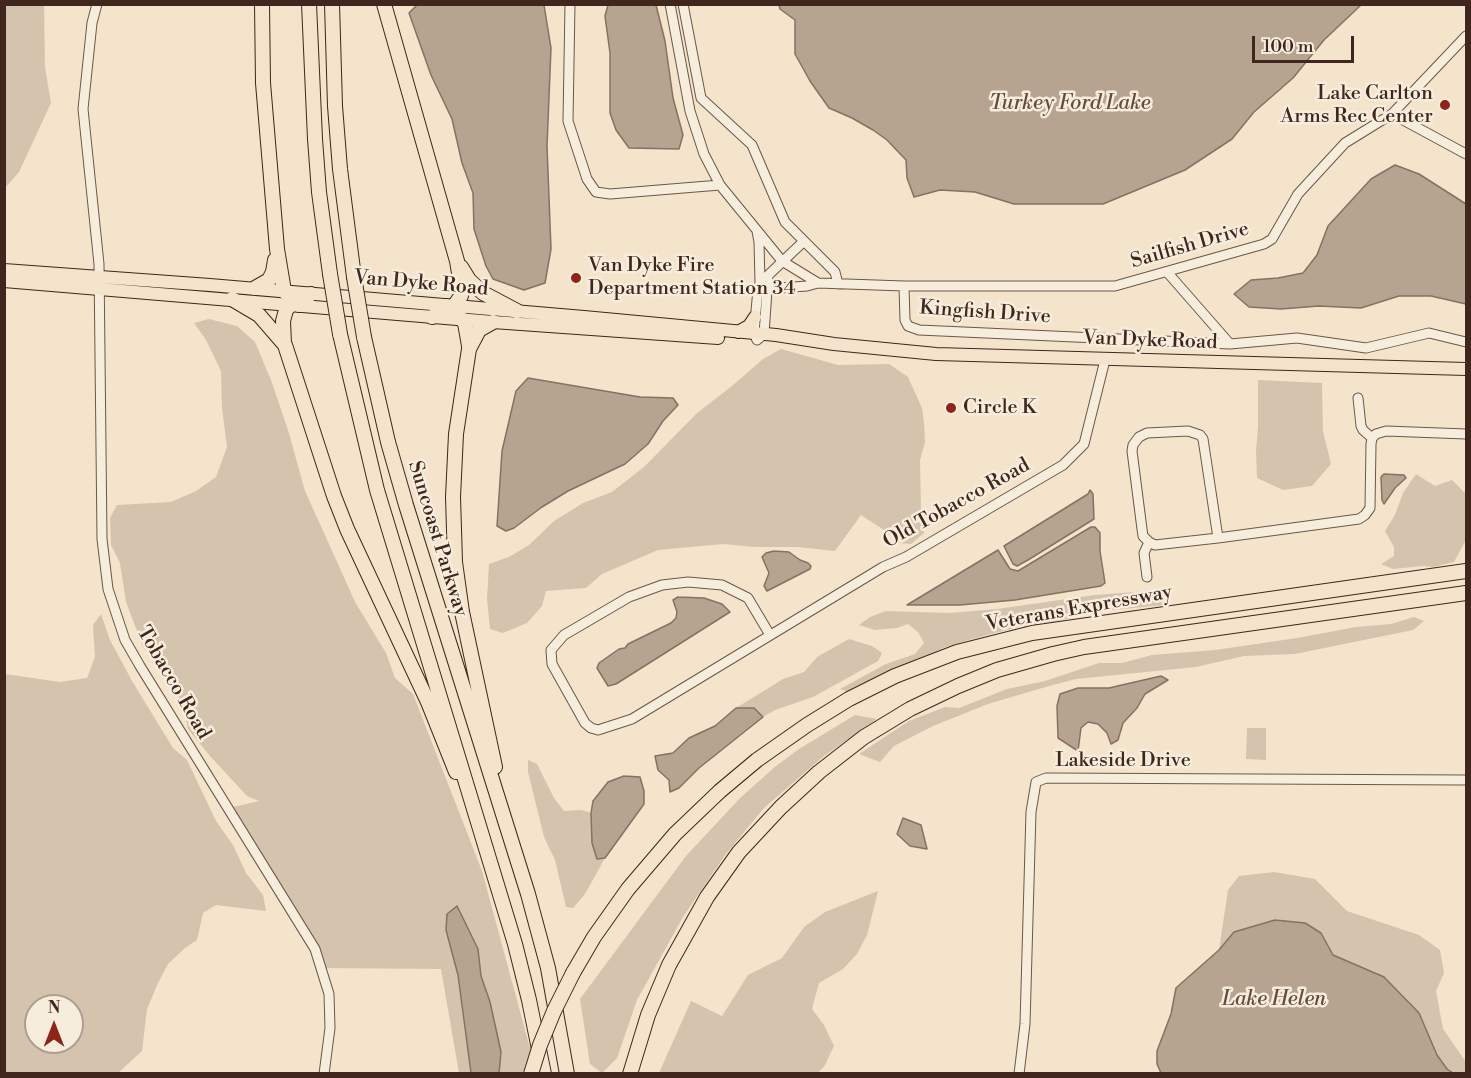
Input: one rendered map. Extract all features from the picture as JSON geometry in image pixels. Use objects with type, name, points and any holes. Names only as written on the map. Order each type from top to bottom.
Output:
[{"type":"highway","points":[[262,4],[263,83],[277,249],[292,301]]},
{"type":"highway","points":[[309,4],[319,192],[340,334],[377,490],[490,858],[529,1000],[544,1074]]},
{"type":"highway","name":"Suncoast Parkway","points":[[332,4],[336,127],[346,225],[364,338],[388,442],[406,505],[482,751],[510,833],[548,968],[567,1074]]},
{"type":"highway","points":[[384,4],[457,261],[462,290],[451,307],[432,317]]},
{"type":"highway","points":[[255,288],[266,283],[272,276],[277,249]]},
{"type":"highway","points":[[457,261],[476,287],[492,299],[517,311]]},
{"type":"highway","points":[[311,294],[292,301],[283,321],[285,345],[322,464],[342,518],[428,702],[490,858]]},
{"type":"highway","points":[[232,299],[259,315],[285,345]]},
{"type":"highway","points":[[451,307],[468,330],[469,348],[453,462],[455,562],[465,631],[510,833]]},
{"type":"highway","points":[[469,348],[476,333],[493,322]]},
{"type":"highway","name":"Veterans Expressway","points":[[531,1074],[550,1020],[573,973],[594,937],[633,883],[675,834],[720,791],[757,760],[849,699],[895,676],[975,646],[1032,633],[1467,571]]},
{"type":"highway","name":"Veterans Expressway","points":[[630,1074],[648,1015],[669,965],[707,897],[739,852],[819,771],[864,737],[910,709],[997,670],[1084,647],[1467,593]]},
{"type":"main road","name":"Van Dyke Road","points":[[4,270],[255,288],[292,301]]},
{"type":"main road","name":"Van Dyke Road","points":[[4,281],[232,299],[292,301],[462,320],[758,336],[936,354],[1467,369]]},
{"type":"main road","name":"Van Dyke Road","points":[[311,294],[517,311],[738,332],[758,336]]},
{"type":"main road","points":[[738,332],[749,326],[755,317]]},
{"type":"street","name":"Tobacco Road","points":[[97,4],[92,23],[83,109],[100,276],[104,569],[114,610],[125,640],[315,949],[329,994],[330,1028],[324,1074]]},
{"type":"street","points":[[570,4],[568,121],[587,179],[596,192],[610,194],[720,185],[704,154],[690,111],[670,4]]},
{"type":"street","points":[[683,4],[701,98],[752,145],[785,222],[835,272],[838,284]]},
{"type":"street","name":"Sailfish Drive","points":[[904,286],[1115,286],[1264,244],[1272,239],[1298,194],[1345,143],[1392,114],[1467,36]]},
{"type":"street","points":[[1392,114],[1467,154]]},
{"type":"street","name":"Kingfish Drive","points":[[720,185],[782,261],[818,283],[904,286],[905,320],[908,326],[919,330],[1230,344],[1297,338],[1366,348],[1429,333],[1467,342]]},
{"type":"street","points":[[756,228],[764,286],[758,336]]},
{"type":"street","points":[[758,336],[755,317],[768,276],[803,242]]},
{"type":"street","points":[[1167,272],[1230,344]]},
{"type":"street","points":[[764,286],[807,286],[818,283]]},
{"type":"street","name":"Old Tobacco Road","points":[[770,635],[748,598],[722,585],[688,582],[662,585],[629,597],[564,635],[551,650],[552,664],[585,723],[591,728],[598,730],[632,719],[883,567],[906,557],[1063,465],[1084,444],[1106,360]]},
{"type":"street","points":[[1358,399],[1360,426],[1372,438]]},
{"type":"street","points":[[1218,538],[1203,439],[1200,435],[1188,431],[1147,433],[1135,440],[1132,450],[1143,536],[1155,545],[1218,538],[1359,519],[1365,515],[1370,504],[1372,438],[1376,434],[1386,431],[1467,434]]},
{"type":"street","points":[[1147,577],[1144,553],[1149,542]]},
{"type":"street","name":"Lakeside Drive","points":[[1019,1074],[1025,1024],[1031,812],[1036,782],[1046,778],[1467,780]]},
{"type":"shaded area","points":[[5,4],[44,5],[45,67],[51,103],[19,172],[5,188]]},
{"type":"shaded area","points":[[209,319],[237,326],[255,342],[288,430],[305,491],[355,602],[386,653],[395,678],[413,694],[482,871],[531,1052],[526,1073],[459,1073],[441,969],[319,968],[309,942],[229,808],[259,801],[247,796],[188,729],[183,703],[143,647],[126,602],[120,563],[111,545],[110,518],[117,505],[171,502],[196,491],[216,477],[227,447],[222,408],[221,371],[206,340],[194,323]]},
{"type":"shaded area","points":[[781,349],[838,365],[889,364],[908,377],[922,408],[924,423],[925,442],[920,460],[921,513],[924,533],[911,544],[899,543],[861,515],[835,551],[723,544],[658,550],[602,574],[586,588],[546,591],[542,606],[527,623],[503,633],[490,629],[487,599],[489,564],[509,557],[529,545],[554,521],[583,503],[612,492],[645,466],[697,413],[763,359]]},
{"type":"shaded area","points":[[1258,380],[1322,383],[1323,431],[1331,464],[1312,486],[1283,490],[1257,478]]},
{"type":"shaded area","points":[[1416,474],[1435,486],[1452,480],[1466,494],[1466,540],[1454,562],[1433,567],[1393,569],[1381,564],[1394,556],[1394,547],[1385,531],[1395,515],[1403,493]]},
{"type":"shaded area","points":[[1161,590],[1170,593],[1164,605],[1093,612],[1046,624],[1018,627],[943,648],[899,671],[868,681],[848,692],[840,689],[886,664],[915,654],[924,643],[918,632],[908,624],[897,628],[875,630],[859,625],[870,617],[886,611],[950,613],[997,609],[1095,595]]},
{"type":"shaded area","points":[[101,614],[110,640],[132,681],[173,748],[187,760],[216,821],[233,845],[246,873],[263,895],[266,911],[216,905],[203,913],[197,940],[168,964],[158,983],[147,1009],[142,1051],[118,1073],[5,1073],[5,674],[60,682],[87,678],[95,657],[93,625]]},
{"type":"shaded area","points":[[1414,617],[1424,621],[1413,630],[1295,654],[1244,656],[1196,667],[1076,679],[988,704],[933,726],[894,746],[880,762],[859,754],[909,721],[945,707],[959,708],[1007,689],[1045,681],[1099,663],[1122,663],[1152,655],[1215,650],[1356,627],[1391,624]]},
{"type":"shaded area","points":[[849,639],[872,646],[882,653],[878,661],[813,697],[775,710],[763,717],[754,708],[736,708],[783,679],[804,672],[817,657]]},
{"type":"shaded area","points":[[855,715],[877,719],[824,756],[764,808],[726,854],[683,917],[637,1000],[617,1058],[602,1073],[590,1064],[580,999],[686,856],[740,798],[799,749]]},
{"type":"shaded area","points":[[1247,728],[1266,728],[1266,760],[1246,759]]},
{"type":"shaded area","points":[[528,760],[537,764],[554,798],[564,811],[581,810],[591,813],[592,843],[597,859],[605,858],[585,894],[573,908],[566,907],[555,860],[544,837],[528,772]]},
{"type":"shaded area","points":[[1274,872],[1315,879],[1347,911],[1419,935],[1440,950],[1444,973],[1436,991],[1443,1029],[1466,1062],[1466,1073],[1453,1073],[1447,1069],[1437,1055],[1419,1013],[1384,977],[1333,955],[1321,933],[1275,920],[1234,932],[1219,950],[1228,890],[1239,876]]},
{"type":"shaded area","points":[[878,891],[867,935],[857,954],[843,969],[819,983],[812,1009],[824,1025],[834,1046],[825,1065],[818,1073],[659,1073],[691,1001],[722,1016],[748,975],[782,958],[804,927],[825,912]]},
{"type":"water","name":"Turkey Ford Lake","points":[[779,4],[1361,5],[1324,40],[1293,78],[1254,112],[1232,139],[1185,170],[1103,204],[1014,204],[975,192],[940,190],[914,197],[907,178],[906,160],[887,140],[873,130],[829,108],[810,81],[795,54],[795,20],[780,9]]},
{"type":"water","points":[[417,5],[544,5],[551,48],[547,146],[551,249],[545,283],[524,290],[493,279],[486,266],[474,229],[473,193],[462,163],[452,119],[431,75],[409,13]]},
{"type":"water","points":[[608,5],[656,5],[665,41],[673,98],[683,135],[679,149],[629,148],[616,130],[610,113],[610,53],[605,16]]},
{"type":"water","points":[[1395,165],[1419,174],[1466,204],[1466,304],[1431,296],[1399,296],[1361,308],[1319,306],[1281,309],[1249,307],[1234,294],[1251,280],[1303,273],[1317,255],[1328,226],[1371,179]]},
{"type":"water","points":[[528,378],[640,397],[673,398],[678,405],[663,421],[648,444],[625,464],[568,491],[514,528],[506,531],[497,526],[502,451],[516,391]]},
{"type":"water","points":[[1384,474],[1404,475],[1406,478],[1395,488],[1384,504],[1381,477]]},
{"type":"water","points":[[1090,490],[1093,494],[1094,519],[1028,560],[1017,566],[1013,564],[1004,546],[1088,494]]},
{"type":"water","points":[[1091,527],[1095,527],[1100,533],[1105,583],[1101,586],[1015,600],[960,605],[907,605],[998,550],[1010,569],[1018,571]]},
{"type":"water","points":[[774,551],[789,552],[811,566],[810,569],[767,591],[764,586],[769,573],[762,557]]},
{"type":"water","points":[[678,597],[704,598],[722,604],[730,612],[616,684],[608,686],[597,668],[599,663],[628,644],[671,623],[676,618],[677,612],[673,600]]},
{"type":"water","points":[[1161,676],[1168,680],[1145,694],[1137,708],[1123,723],[1118,740],[1111,744],[1107,733],[1098,724],[1088,722],[1081,728],[1078,751],[1058,738],[1057,706],[1060,694],[1078,688],[1109,688]]},
{"type":"water","points":[[736,708],[754,708],[763,717],[699,768],[679,788],[670,792],[669,780],[658,770],[655,756],[673,753],[689,738],[715,726]]},
{"type":"water","points":[[624,776],[640,777],[644,791],[644,804],[605,858],[597,859],[592,843],[593,801],[608,782]]},
{"type":"water","points":[[903,818],[921,825],[927,849],[910,846],[897,834]]},
{"type":"water","points":[[457,906],[478,949],[481,976],[490,1002],[501,1052],[499,1073],[471,1073],[458,975],[446,930],[447,914]]},
{"type":"water","name":"Lake Helen","points":[[1275,920],[1305,923],[1321,933],[1333,955],[1384,977],[1419,1013],[1437,1055],[1447,1069],[1453,1073],[1161,1073],[1157,1064],[1157,1051],[1171,1014],[1176,988],[1219,950],[1234,932]]},
{"type":"place","name":"Lake Carlton Arms Rec Center","points":[[1445,105]]},
{"type":"place","name":"Van Dyke Fire Department Station 34","points":[[576,278]]},
{"type":"place","name":"Circle K","points":[[951,408]]}]
